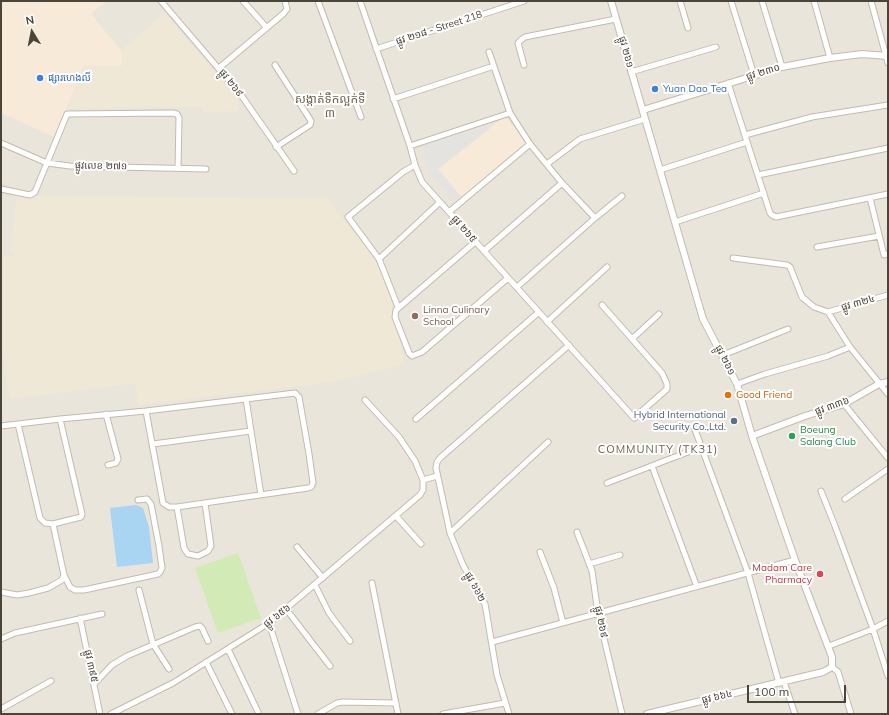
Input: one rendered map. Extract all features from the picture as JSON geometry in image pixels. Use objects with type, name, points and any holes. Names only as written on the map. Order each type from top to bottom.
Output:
[{"type":"street","name":"ផ្លូវ ២៦៩","points":[[161,1],[241,95],[294,172]]},
{"type":"street","points":[[243,1],[267,28]]},
{"type":"street","points":[[219,68],[267,28],[287,9],[284,1]]},
{"type":"street","points":[[318,1],[361,117]]},
{"type":"street","name":"ផ្លូវ ២៦៥","points":[[360,1],[422,182],[634,418],[667,389],[667,384],[662,373],[632,339]]},
{"type":"street","name":"ផ្លូវ ២១៨ - Street 218","points":[[376,49],[524,1]]},
{"type":"street","name":"ផ្លូវ ២៦១","points":[[611,1],[703,319],[737,384],[752,436],[795,560],[829,646],[832,657],[832,667],[838,672],[851,714]]},
{"type":"street","points":[[680,1],[688,28]]},
{"type":"street","points":[[731,1],[754,75]]},
{"type":"street","points":[[762,1],[782,66]]},
{"type":"street","points":[[814,1],[830,58]]},
{"type":"street","points":[[871,1],[888,63]]},
{"type":"street","points":[[524,65],[518,43],[525,37],[616,18]]},
{"type":"street","points":[[631,72],[716,47]]},
{"type":"street","points":[[489,52],[510,113],[530,144],[562,183],[594,218]]},
{"type":"street","name":"ផ្លូវ ២៣០","points":[[642,110],[782,66],[862,54],[887,56]]},
{"type":"street","points":[[275,65],[311,121],[310,124],[276,147]]},
{"type":"street","points":[[393,99],[494,66]]},
{"type":"street","points":[[728,83],[770,213],[776,217],[888,194]]},
{"type":"street","points":[[744,135],[812,117],[888,104]]},
{"type":"street","points":[[410,146],[510,113]]},
{"type":"street","points":[[1,189],[34,194],[68,114],[178,114],[178,168]]},
{"type":"street","points":[[547,164],[580,139],[645,119]]},
{"type":"street","points":[[660,170],[747,142]]},
{"type":"street","name":"ផ្លូវលេខ ២៧១","points":[[1,143],[47,163],[70,166],[206,169]]},
{"type":"street","points":[[449,212],[530,144]]},
{"type":"street","points":[[758,175],[888,148]]},
{"type":"street","points":[[398,308],[379,259],[348,218],[403,172],[415,165]]},
{"type":"street","points":[[484,251],[562,183]]},
{"type":"street","points":[[675,222],[764,193]]},
{"type":"street","points":[[517,288],[594,218],[622,196]]},
{"type":"street","points":[[870,198],[884,255],[888,254]]},
{"type":"street","points":[[379,259],[440,202]]},
{"type":"street","points":[[817,247],[879,236]]},
{"type":"street","points":[[475,242],[398,308],[395,313],[395,317],[409,353],[412,356],[422,352],[508,278]]},
{"type":"street","points":[[733,258],[790,267],[802,297],[814,307],[828,312],[850,347],[888,394]]},
{"type":"street","points":[[547,322],[607,267]]},
{"type":"street","name":"ផ្លូវ ៣២៤","points":[[828,312],[888,295]]},
{"type":"street","points":[[602,305],[632,339],[659,314]]},
{"type":"street","points":[[416,419],[539,312]]},
{"type":"street","points":[[723,355],[788,329]]},
{"type":"street","name":"ផ្លូវ ៦៦២","points":[[509,714],[497,675],[485,604],[463,565],[450,533],[436,468],[437,462],[569,345]]},
{"type":"street","points":[[737,384],[771,372],[828,356],[850,347]]},
{"type":"street","name":"ផ្លូវ ៣៣៦","points":[[752,436],[805,416],[844,404],[879,384],[888,382]]},
{"type":"street","points":[[1,426],[60,418],[146,412],[295,393],[299,397],[313,483],[311,487],[308,488],[169,507],[163,503],[146,412]]},
{"type":"street","points":[[246,399],[261,495]]},
{"type":"street","points":[[365,400],[399,437],[415,461],[423,480],[437,476]]},
{"type":"street","points":[[844,404],[888,458]]},
{"type":"street","points":[[106,414],[118,459],[116,463],[108,465]]},
{"type":"street","points":[[18,424],[40,518],[45,523],[53,524],[81,517],[82,514],[60,418]]},
{"type":"street","points":[[694,427],[748,573],[781,682],[795,714]]},
{"type":"street","points":[[152,444],[251,431]]},
{"type":"street","points":[[450,533],[548,442]]},
{"type":"street","points":[[607,483],[701,447]]},
{"type":"street","points":[[652,466],[697,587]]},
{"type":"street","points":[[845,499],[888,469]]},
{"type":"street","name":"ផ្លូវ ៦៥៦","points":[[111,714],[173,683],[269,623],[420,494],[423,490],[423,480]]},
{"type":"street","points":[[821,490],[836,526],[873,629],[888,676]]},
{"type":"street","points":[[53,524],[64,575],[70,587],[75,590],[84,590],[158,574],[162,568],[151,504],[147,500],[138,500]]},
{"type":"street","points":[[177,507],[184,548],[188,554],[198,556],[208,551],[211,546],[206,503]]},
{"type":"street","points":[[396,516],[421,544]]},
{"type":"street","name":"ផ្លូវ ២៦៩","points":[[577,532],[592,571],[598,613],[622,714]]},
{"type":"street","points":[[297,547],[323,578]]},
{"type":"street","points":[[540,552],[554,588],[563,622]]},
{"type":"street","points":[[589,564],[620,555]]},
{"type":"street","points":[[492,642],[795,560]]},
{"type":"street","points":[[1,592],[29,594],[48,588],[62,580],[64,575]]},
{"type":"street","points":[[372,583],[398,714]]},
{"type":"street","points":[[315,585],[329,613],[350,641]]},
{"type":"street","points":[[138,590],[153,644],[169,669]]},
{"type":"street","points":[[286,609],[330,666]]},
{"type":"street","points":[[1,639],[15,633],[102,614]]},
{"type":"street","name":"ផ្លូវ ៣៩៥","points":[[80,618],[100,714]]},
{"type":"street","points":[[829,646],[873,629],[888,621]]},
{"type":"street","points":[[269,623],[298,714]]},
{"type":"street","points":[[94,684],[112,665],[153,644],[194,627],[200,626],[208,641]]},
{"type":"street","points":[[228,649],[258,712]]},
{"type":"street","points":[[206,662],[232,714]]},
{"type":"street","name":"ផ្លូវ ៦៦៤","points":[[646,714],[823,672],[832,667]]},
{"type":"street","points":[[1,709],[51,681]]},
{"type":"street","points":[[318,714],[336,703],[343,702],[395,703]]},
{"type":"street","points":[[443,714],[505,703]]},
{"type":"shaded area","points":[[1,1],[888,1],[888,714],[1,714]]},
{"type":"shaded area","name":"ផ្សារហេងលី","points":[[1,1],[106,1],[91,14],[122,51],[122,66],[84,66],[54,137],[1,113]]},
{"type":"shaded area","points":[[165,13],[237,98],[239,111],[203,112],[202,107],[66,109],[84,66],[122,66],[121,50]]},
{"type":"shaded area","points":[[505,116],[527,144],[463,199],[438,169]]},
{"type":"shaded area","points":[[486,125],[489,129],[438,169],[460,196],[452,201],[430,172],[423,150],[424,145]]},
{"type":"shaded area","points":[[17,196],[327,198],[383,270],[389,290],[404,364],[332,382],[137,405],[136,383],[10,399],[1,345],[1,256],[14,256],[11,249]]},
{"type":"green space","points":[[238,553],[261,618],[218,633],[195,568]]},
{"type":"water","points":[[136,505],[143,508],[149,527],[153,563],[117,567],[110,508]]},
{"type":"place","name":"ផ្សារហេងលី","points":[[40,78]]},
{"type":"place","name":"Yuan Dao Tea","points":[[655,89]]},
{"type":"place","name":"Linna Culinary School","points":[[415,316]]},
{"type":"place","name":"Good Friend","points":[[728,395]]},
{"type":"place","name":"Hybrid International Security Co.,Ltd.","points":[[734,421]]},
{"type":"place","name":"Boeung Salang Club","points":[[792,436]]},
{"type":"place","name":"Madam Care Pharmacy","points":[[820,574]]},
{"type":"district","name":"សង្កាត់ទឹកល្អក់ទី ៣","points":[[330,106]]},
{"type":"district","name":"COMMUNITY (TK31)","points":[[658,450]]}]
